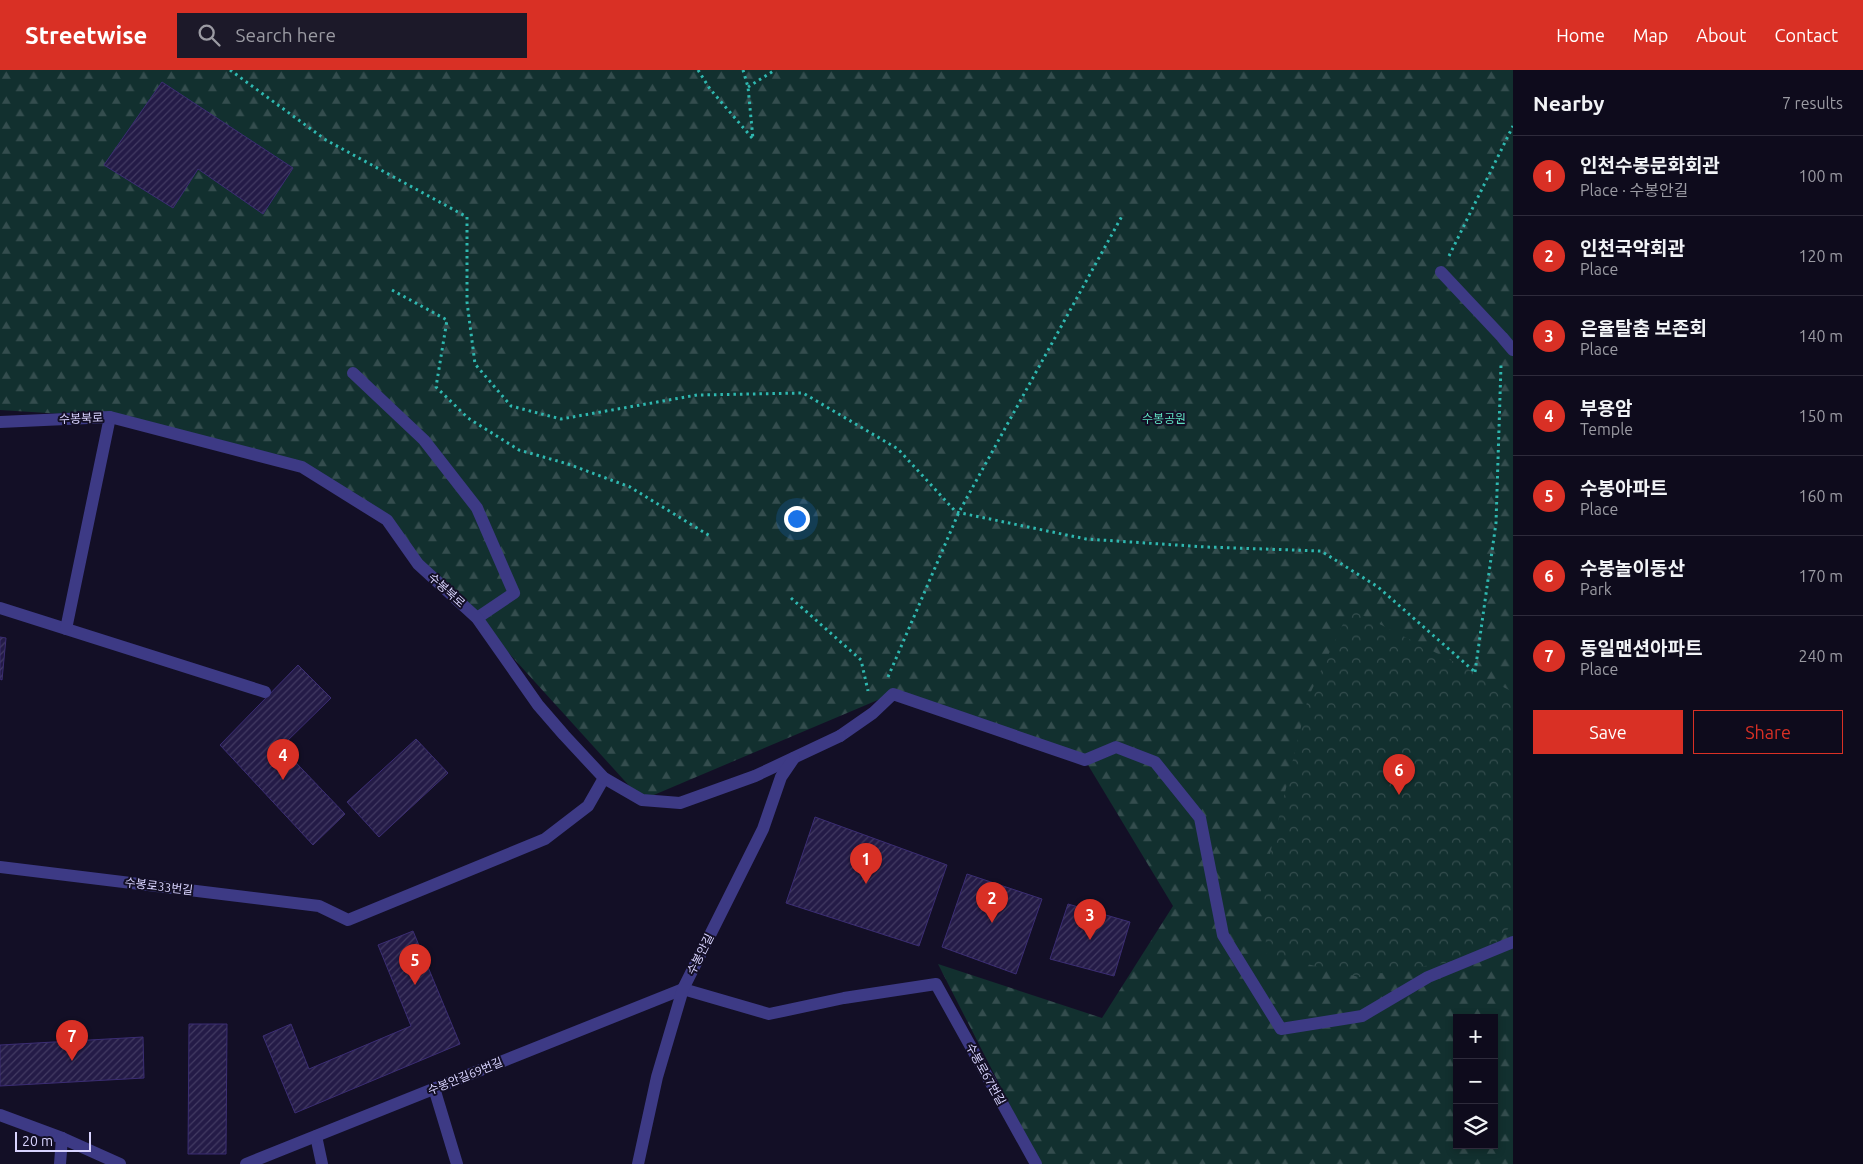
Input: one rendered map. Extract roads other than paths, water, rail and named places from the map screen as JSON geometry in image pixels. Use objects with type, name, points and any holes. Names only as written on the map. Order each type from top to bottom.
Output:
[{"type":"street","points":[[1441,272],[1513,350]]},
{"type":"street","points":[[353,374],[424,440],[477,508],[514,593],[477,618]]},
{"type":"street","points":[[66,629],[110,417]]},
{"type":"street","name":"수봉북로","points":[[0,422],[110,417],[302,467],[387,520],[418,564],[477,618],[538,705],[604,778],[642,800],[680,803],[755,776],[840,736],[873,713],[892,694],[1085,760],[1116,747],[1155,762],[1200,818],[1223,935],[1281,1028],[1362,1016],[1428,977],[1513,942]]},
{"type":"street","points":[[0,608],[266,692]]},
{"type":"street","name":"수봉안길","points":[[638,1164],[657,1076],[683,989],[763,829],[781,777],[796,756]]},
{"type":"street","name":"수봉로33번길","points":[[0,867],[319,906],[348,920],[545,839],[588,806],[604,778]]},
{"type":"street","name":"수봉로67번길","points":[[683,989],[769,1014],[844,998],[936,984],[1036,1164]]},
{"type":"street","name":"수봉안길69번길","points":[[246,1164],[683,989]]},
{"type":"street","points":[[434,1088],[457,1164]]},
{"type":"street","points":[[0,1115],[62,1138],[120,1164]]},
{"type":"street","points":[[316,1136],[322,1164]]},
{"type":"street","points":[[60,1164],[62,1138]]},
{"type":"place","name":"부용암","points":[[283,780]]},
{"type":"place","name":"수봉놀이동산","points":[[1399,795]]},
{"type":"place","name":"인천수봉문화회관","points":[[866,884]]},
{"type":"place","name":"인천국악회관","points":[[992,923]]},
{"type":"place","name":"은율탈춤 보존회","points":[[1090,940]]},
{"type":"place","name":"수봉아파트","points":[[415,985]]},
{"type":"place","name":"동일맨션아파트","points":[[72,1061]]},
{"type":"park label","name":"수봉공원","points":[[1164,418]]}]
